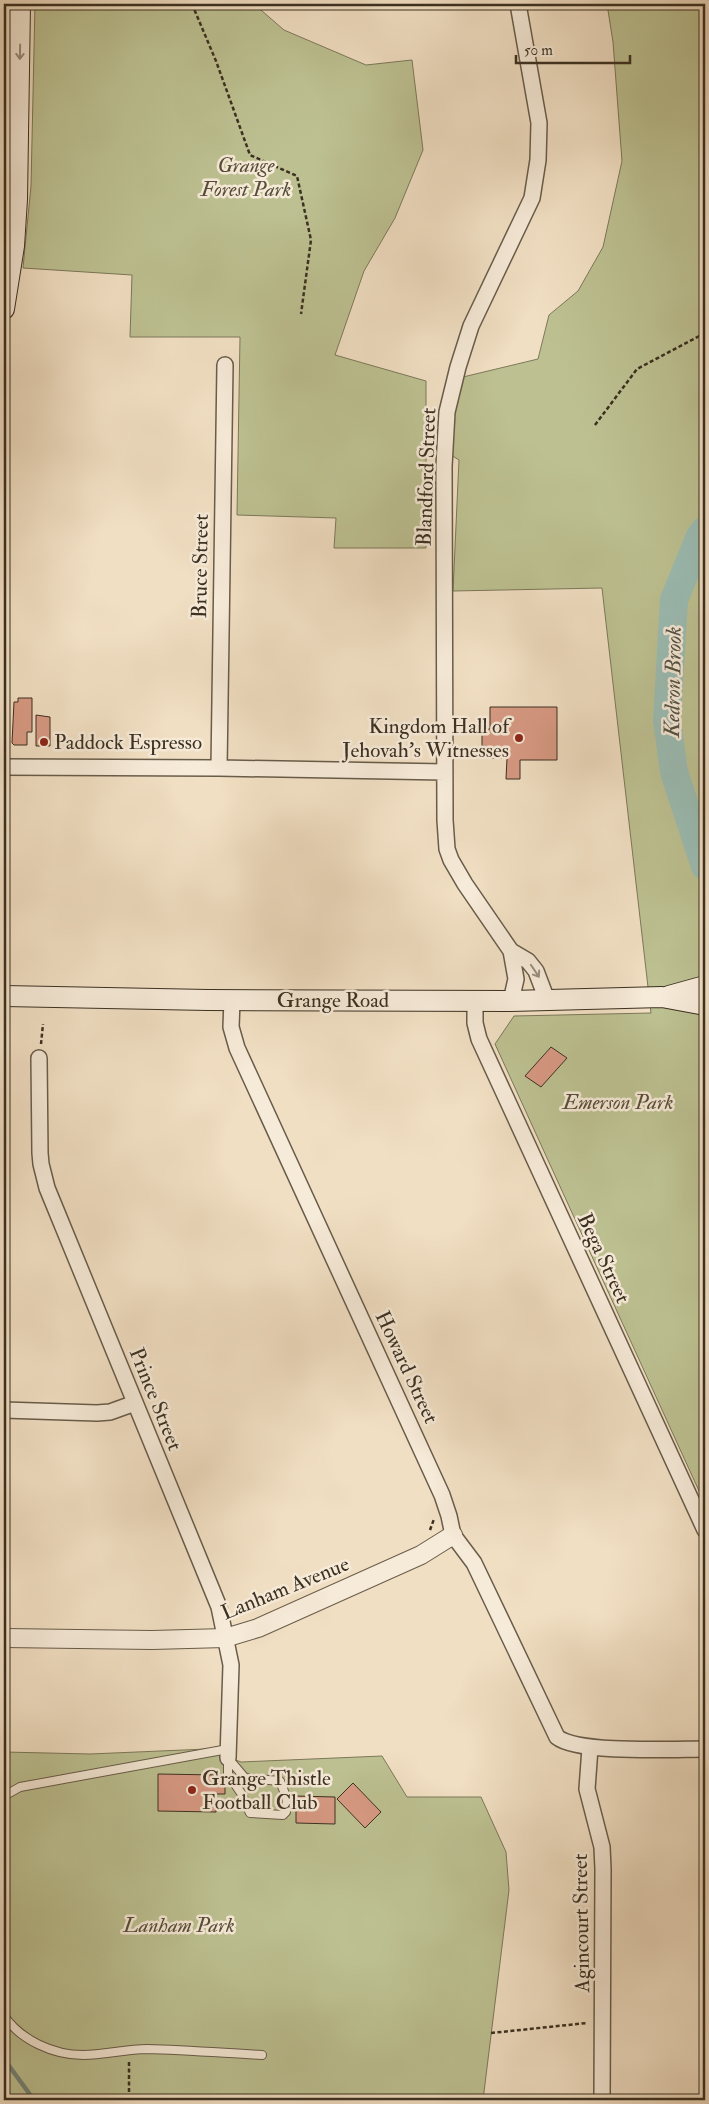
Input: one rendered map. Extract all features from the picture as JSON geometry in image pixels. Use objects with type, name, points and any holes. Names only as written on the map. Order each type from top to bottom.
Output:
[{"type":"main road","points":[[4,308],[14,246],[17,199],[20,4]]},
{"type":"main road","name":"Grange Road","points":[[662,998],[705,986]]},
{"type":"main road","name":"Grange Road","points":[[4,996],[232,1000],[511,1001],[662,998],[705,1005]]},
{"type":"street","name":"Blandford Street","points":[[511,1001],[516,979],[511,951],[465,884],[451,860],[446,834],[444,466],[447,412],[458,367],[471,326],[532,198],[538,160],[539,123],[518,4]]},
{"type":"street","name":"Bruce Street","points":[[219,768],[225,365]]},
{"type":"street","points":[[4,767],[445,772]]},
{"type":"street","name":"Blandford Street","points":[[511,951],[528,961],[536,971],[547,1000]]},
{"type":"street","name":"Howard Street","points":[[232,1000],[231,1027],[237,1048],[442,1495],[450,1516],[453,1535],[474,1563],[557,1737],[564,1743],[590,1748]]},
{"type":"street","name":"Bega Street","points":[[475,1000],[475,1023],[478,1039],[705,1530]]},
{"type":"street","name":"Prince Street","points":[[39,1058],[40,1153],[43,1174],[51,1198],[215,1596],[231,1665],[228,1753]]},
{"type":"street","points":[[4,1410],[110,1412],[135,1403]]},
{"type":"street","name":"Lanham Avenue","points":[[4,1638],[152,1640],[225,1638],[258,1628],[421,1555],[453,1535]]},
{"type":"street","points":[[590,1748],[705,1749]]},
{"type":"street","name":"Agincourt Street","points":[[590,1748],[587,1789],[602,1847],[603,1869],[602,2100]]},
{"type":"lane","points":[[228,1753],[245,1778],[280,1781],[288,1799],[286,1812],[283,1814],[250,1813],[241,1793],[228,1774],[228,1753]]},
{"type":"lane","points":[[4,1796],[20,1787],[228,1753]]},
{"type":"lane","points":[[4,2016],[12,2027],[30,2040],[52,2050],[82,2056],[146,2049],[262,2055]]},
{"type":"path","points":[[192,4],[216,61],[250,156],[297,176],[311,240],[301,314]]},
{"type":"path","points":[[595,425],[637,369],[705,333]]},
{"type":"path","points":[[39,1058],[43,1024]]},
{"type":"path","points":[[430,1532],[434,1518],[432,1513]]},
{"type":"path","points":[[491,2033],[603,2022]]},
{"type":"path","points":[[128,2051],[129,2100]]},
{"type":"path","points":[[4,2092],[12,2100]]},
{"type":"green space","name":"Grange Forest Park","points":[[35,4],[254,4],[284,30],[366,65],[412,60],[423,150],[395,218],[364,271],[335,355],[426,381],[426,548],[334,548],[336,518],[237,515],[240,337],[130,337],[132,275],[23,268],[31,186]]},
{"type":"green space","name":"Emerson Park","points":[[607,4],[705,4],[705,1504],[495,1044],[514,1016],[651,1013],[602,588],[453,591],[459,460],[451,455],[453,417],[463,377],[538,359],[549,315],[578,291],[603,247],[622,161],[613,42]]},
{"type":"green space","name":"Lanham Park","points":[[207,1749],[241,1762],[382,1756],[407,1797],[481,1797],[506,1852],[509,1890],[483,2100],[4,2100],[4,1752],[90,1754]]},
{"type":"building","points":[[18,698],[32,698],[32,732],[27,732],[27,745],[14,745],[12,743],[14,702],[18,702]]},
{"type":"building","name":"Kingdom Hall of Jehovah’s Witnesses","points":[[490,707],[557,707],[557,760],[520,760],[520,779],[506,779],[507,758],[491,758],[491,747],[482,746],[482,729],[490,729]]},
{"type":"building","points":[[36,715],[50,717],[50,746],[36,746]]},
{"type":"building","points":[[551,1047],[567,1058],[541,1087],[525,1076]]},
{"type":"building","name":"Grange Thistle Football Club","points":[[158,1774],[218,1775],[218,1786],[225,1786],[225,1794],[216,1794],[216,1812],[158,1811]]},
{"type":"building","points":[[353,1783],[381,1812],[365,1828],[337,1799]]},
{"type":"building","points":[[296,1796],[335,1797],[335,1824],[296,1823]]},
{"type":"waterway","name":"Kedron Brook","points":[[705,530],[700,536],[674,600],[667,720],[674,772],[705,866]]},
{"type":"waterway","points":[[4,2059],[34,2100]]},
{"type":"place","name":"Kingdom Hall of Jehovah’s Witnesses","points":[[519,738]]},
{"type":"place","name":"Paddock Espresso","points":[[44,742]]},
{"type":"place","name":"Grange Thistle Football Club","points":[[192,1790]]}]
